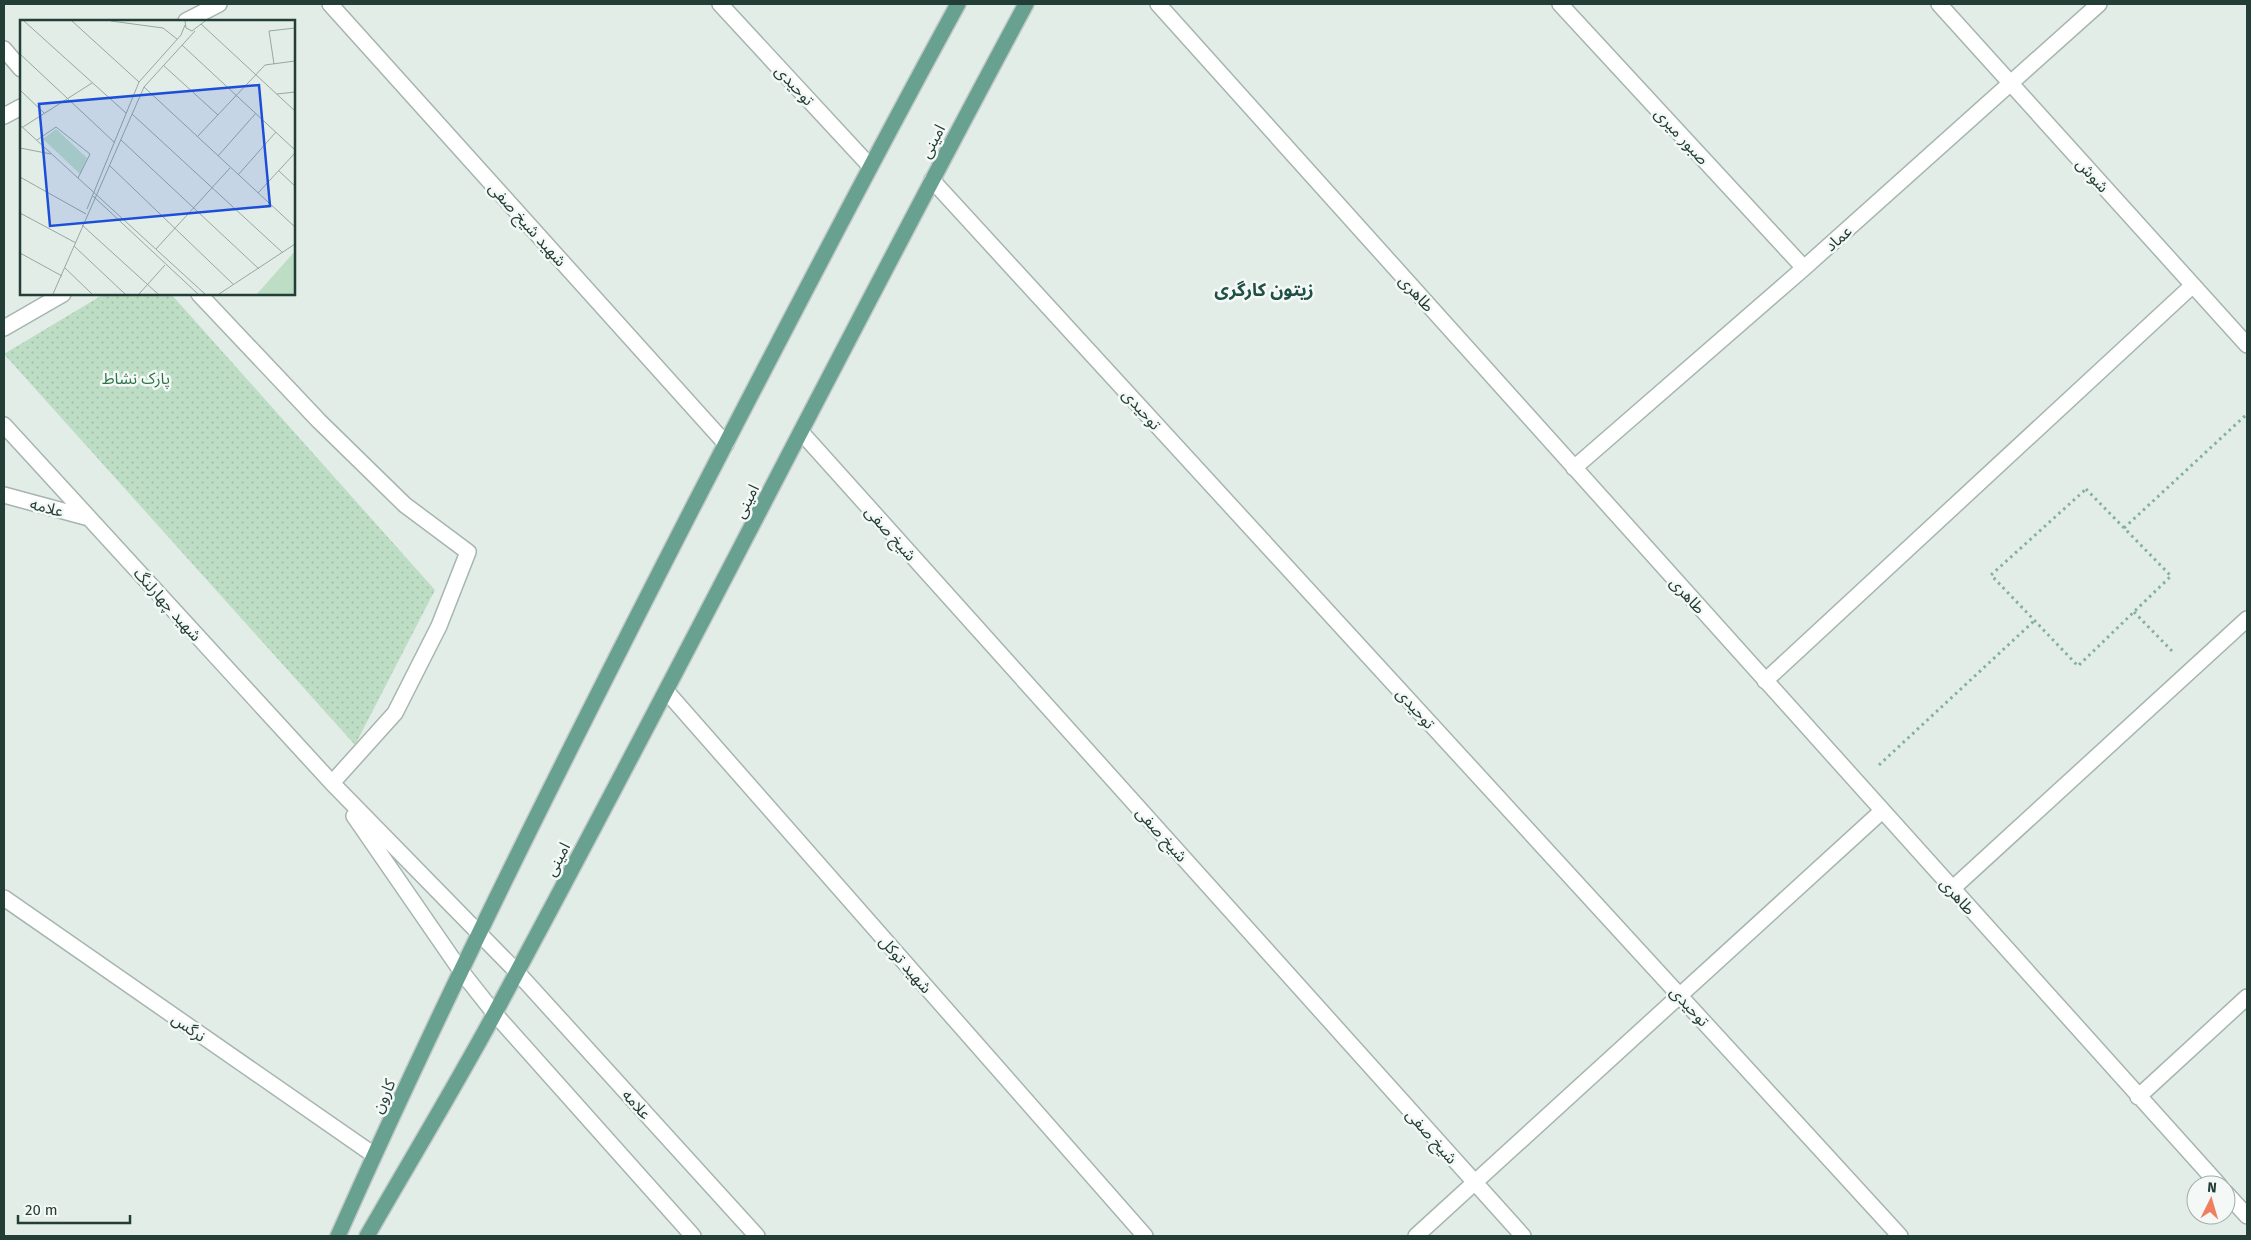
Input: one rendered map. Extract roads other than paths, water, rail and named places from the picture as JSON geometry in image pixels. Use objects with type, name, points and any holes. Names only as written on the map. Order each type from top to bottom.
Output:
[{"type":"main road","points":[[461,971],[608,673],[869,166],[958,4]]},
{"type":"main road","name":"امینی","points":[[495,1014],[667,692],[932,180],[1026,4]]},
{"type":"main road","name":"کارون","points":[[338,1236],[461,971]]},
{"type":"main road","points":[[367,1236],[495,1014]]},
{"type":"street","points":[[188,20],[220,4]]},
{"type":"street","name":"شهید شیخ صفی","points":[[330,4],[726,444]]},
{"type":"street","name":"توحیدی","points":[[720,4],[869,166]]},
{"type":"street","name":"طاهری","points":[[1158,4],[2210,1175]]},
{"type":"street","name":"صبور میری","points":[[1560,4],[1804,268]]},
{"type":"street","name":"شوش","points":[[1939,4],[2247,345]]},
{"type":"street","name":"عماد","points":[[1574,468],[1804,268],[2099,4]]},
{"type":"street","points":[[4,49],[20,69]]},
{"type":"street","points":[[4,116],[20,108]]},
{"type":"street","name":"توحیدی","points":[[932,180],[1900,1236]]},
{"type":"street","points":[[1765,681],[2193,285]]},
{"type":"street","points":[[4,328],[62,295]]},
{"type":"street","points":[[200,295],[319,421],[404,505],[468,552],[440,626],[395,714],[332,783],[461,971],[495,1014],[693,1236]]},
{"type":"street","name":"شهید چهارلنگ","points":[[4,425],[332,783]]},
{"type":"street","name":"شیخ صفی","points":[[801,432],[1523,1236]]},
{"type":"street","name":"علامه","points":[[4,495],[90,518]]},
{"type":"street","points":[[1952,889],[2247,619]]},
{"type":"street","name":"شهید توکل","points":[[667,692],[1145,1236]]},
{"type":"street","name":"علامه","points":[[332,783],[517,972],[757,1236]]},
{"type":"street","points":[[1416,1236],[1882,811]]},
{"type":"street","name":"نرگس","points":[[4,898],[374,1155]]},
{"type":"street","points":[[2138,1096],[2247,997]]},
{"type":"street","points":[[2236,1204],[2247,1216]]},
{"type":"district","name":"زیتون کارگری","points":[[1264,290]]},
{"type":"park label","name":"پارک نشاط","points":[[136,378]]}]
